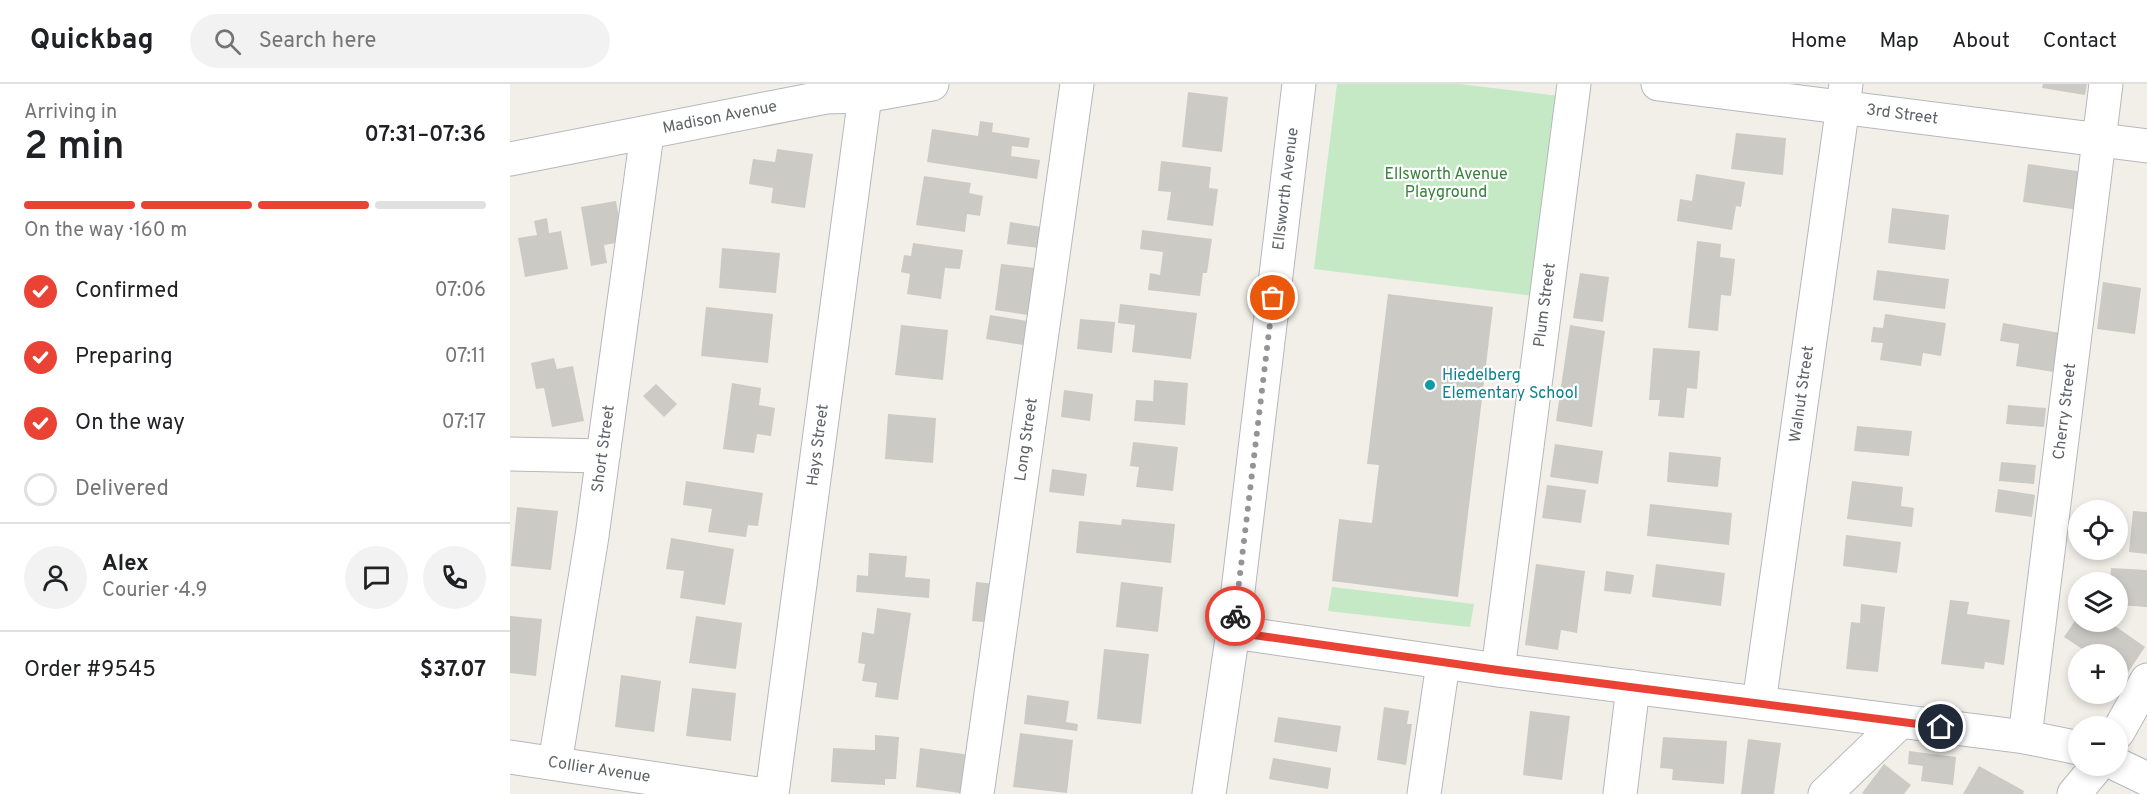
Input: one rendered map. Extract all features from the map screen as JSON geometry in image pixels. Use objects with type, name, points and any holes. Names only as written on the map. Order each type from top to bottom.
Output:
[{"type":"street","name":"Madison Avenue","points":[[510,159],[647,134],[825,91],[865,96],[932,84]]},
{"type":"street","name":"Long Street","points":[[977,794],[1077,84]]},
{"type":"street","name":"Ellsworth Avenue","points":[[1209,794],[1233,632],[1299,84]]},
{"type":"street","name":"Plum Street","points":[[1498,670],[1574,84]]},
{"type":"street","name":"3rd Street","points":[[1658,84],[1845,95],[2099,140],[2147,146]]},
{"type":"street","name":"Cherry Street","points":[[2025,737],[2106,84]]},
{"type":"street","name":"Walnut Street","points":[[1759,703],[1845,95]]},
{"type":"street","name":"Hays Street","points":[[772,794],[865,96]]},
{"type":"street","name":"Short Street","points":[[555,763],[603,456],[647,134]]},
{"type":"street","points":[[510,454],[603,456]]},
{"type":"street","points":[[1233,632],[1443,663],[2025,737],[2068,746]]},
{"type":"street","points":[[1424,794],[1443,663]]},
{"type":"street","points":[[2127,716],[2147,680]]},
{"type":"street","points":[[1620,794],[1633,687]]},
{"type":"street","points":[[1825,794],[1900,722]]},
{"type":"street","name":"Collier Avenue","points":[[510,757],[758,794]]},
{"type":"street","points":[[2128,770],[2147,779]]},
{"type":"street","points":[[2074,794],[2089,776]]},
{"type":"green space","name":"Ellsworth Avenue Playground","points":[[1337,84],[1459,84],[1559,96],[1534,296],[1314,269]]},
{"type":"green space","points":[[1332,587],[1474,604],[1470,627],[1328,611]]},
{"type":"building","points":[[2043,84],[2087,84],[2085,95],[2042,88]]},
{"type":"building","points":[[1188,92],[1228,97],[1222,152],[1182,147]]},
{"type":"building","points":[[980,121],[993,123],[992,132],[1030,138],[1028,148],[1012,146],[1011,156],[1040,160],[1037,179],[927,162],[932,129],[978,136]]},
{"type":"building","points":[[1736,133],[1786,138],[1783,175],[1731,169]]},
{"type":"building","points":[[777,149],[813,154],[805,208],[771,203],[773,188],[749,184],[753,159],[775,162]]},
{"type":"building","points":[[1161,161],[1211,167],[1209,188],[1218,189],[1213,226],[1167,220],[1171,192],[1158,191]]},
{"type":"building","points":[[2028,164],[2084,172],[2079,210],[2023,202]]},
{"type":"building","points":[[1696,174],[1745,182],[1741,207],[1736,206],[1732,230],[1677,221],[1680,199],[1692,201]]},
{"type":"building","points":[[924,176],[971,183],[969,193],[983,196],[980,216],[967,214],[965,232],[916,225]]},
{"type":"building","points":[[616,201],[623,242],[604,245],[607,263],[591,266],[581,207]]},
{"type":"building","points":[[1892,208],[1949,215],[1945,250],[1888,243]]},
{"type":"building","points":[[547,218],[549,233],[561,231],[568,269],[525,277],[518,238],[537,235],[534,221]]},
{"type":"building","points":[[1010,222],[1042,227],[1039,248],[1007,244]]},
{"type":"building","points":[[1142,230],[1212,239],[1207,273],[1203,273],[1200,296],[1148,290],[1150,273],[1160,275],[1163,252],[1140,249]]},
{"type":"building","points":[[1697,241],[1721,244],[1720,257],[1735,259],[1731,296],[1721,295],[1718,331],[1688,328]]},
{"type":"building","points":[[913,243],[963,250],[960,269],[945,268],[941,299],[907,294],[910,274],[901,272],[904,255],[911,256]]},
{"type":"building","points":[[722,248],[780,253],[776,293],[719,288]]},
{"type":"building","points":[[1001,264],[1035,268],[1028,315],[995,310]]},
{"type":"building","points":[[1877,270],[1949,279],[1945,309],[1873,300]]},
{"type":"building","points":[[1580,273],[1609,277],[1603,322],[1573,318]]},
{"type":"building","points":[[2103,282],[2141,288],[2135,334],[2097,329]]},
{"type":"building","name":"Hiedelberg Elementary School","points":[[1388,294],[1493,307],[1458,597],[1332,581],[1339,519],[1372,523],[1379,465],[1367,464]]},
{"type":"building","points":[[1120,304],[1197,313],[1191,359],[1132,352],[1135,325],[1118,323]]},
{"type":"building","points":[[706,307],[773,314],[768,363],[701,356]]},
{"type":"building","points":[[1885,314],[1946,323],[1941,356],[1923,353],[1921,366],[1880,360],[1883,343],[1871,342],[1873,327],[1883,328]]},
{"type":"building","points":[[990,315],[1027,321],[1023,345],[986,339]]},
{"type":"building","points":[[1080,319],[1115,322],[1112,353],[1077,349]]},
{"type":"building","points":[[2003,323],[2060,333],[2054,372],[2016,366],[2019,344],[2000,341]]},
{"type":"building","points":[[901,325],[948,330],[943,380],[895,375]]},
{"type":"building","points":[[1570,325],[1605,331],[1592,427],[1556,421]]},
{"type":"building","points":[[1653,348],[1700,351],[1697,389],[1687,388],[1684,418],[1658,416],[1660,400],[1649,400]]},
{"type":"building","points":[[554,358],[557,369],[573,366],[584,421],[552,427],[544,388],[536,389],[531,363]]},
{"type":"building","points":[[1154,380],[1188,383],[1185,425],[1134,421],[1136,400],[1153,401]]},
{"type":"building","points":[[732,383],[761,388],[759,405],[775,408],[771,436],[757,434],[754,453],[723,449]]},
{"type":"building","points":[[656,384],[677,404],[664,417],[643,396]]},
{"type":"building","points":[[1064,390],[1093,394],[1090,421],[1061,417]]},
{"type":"building","points":[[2008,405],[2046,408],[2044,427],[2006,424]]},
{"type":"building","points":[[888,414],[936,418],[933,463],[885,459]]},
{"type":"building","points":[[1857,426],[1912,431],[1909,456],[1854,451]]},
{"type":"building","points":[[1133,442],[1178,447],[1173,491],[1136,487],[1139,467],[1130,466]]},
{"type":"building","points":[[1555,444],[1603,451],[1598,484],[1550,477]]},
{"type":"building","points":[[1669,452],[1721,457],[1718,487],[1667,482]]},
{"type":"building","points":[[2001,462],[2036,465],[2034,484],[1999,481]]},
{"type":"building","points":[[1052,469],[1087,474],[1084,496],[1049,492]]},
{"type":"building","points":[[686,481],[763,493],[758,526],[748,525],[746,537],[708,532],[712,509],[683,505]]},
{"type":"building","points":[[1852,481],[1903,487],[1901,506],[1914,508],[1912,527],[1847,519]]},
{"type":"building","points":[[1547,485],[1586,490],[1581,523],[1542,518]]},
{"type":"building","points":[[1998,489],[2035,495],[2032,517],[1995,512]]},
{"type":"building","points":[[1650,504],[1732,513],[1729,545],[1647,536]]},
{"type":"building","points":[[517,507],[558,511],[551,570],[511,566]]},
{"type":"building","points":[[2133,511],[2147,512],[2147,554],[2129,552]]},
{"type":"building","points":[[1122,519],[1175,524],[1171,563],[1076,553],[1079,521],[1121,525]]},
{"type":"building","points":[[1846,535],[1901,542],[1897,573],[1843,566]]},
{"type":"building","points":[[671,538],[734,549],[725,605],[680,598],[684,571],[666,569]]},
{"type":"building","points":[[869,553],[907,556],[905,577],[930,579],[929,598],[856,592],[857,575],[868,576]]},
{"type":"building","points":[[1536,564],[1585,571],[1577,633],[1561,630],[1558,650],[1525,645]]},
{"type":"building","points":[[1656,564],[1725,573],[1721,606],[1652,597]]},
{"type":"building","points":[[2111,568],[2147,570],[2147,607],[2128,606],[2128,572],[2111,572]]},
{"type":"building","points":[[1606,571],[1634,575],[1631,594],[1604,591]]},
{"type":"building","points":[[976,582],[997,584],[993,623],[972,621]]},
{"type":"building","points":[[1121,582],[1163,587],[1158,632],[1116,627]]},
{"type":"building","points":[[1950,600],[1969,602],[1967,614],[2010,620],[2004,665],[1985,662],[1984,669],[1941,664]]},
{"type":"building","points":[[1861,604],[1885,607],[1878,672],[1846,669],[1851,622],[1860,623]]},
{"type":"building","points":[[877,608],[911,613],[898,700],[875,697],[877,683],[862,681],[865,664],[858,663],[862,632],[874,634]]},
{"type":"building","points":[[510,616],[542,619],[536,676],[510,673]]},
{"type":"building","points":[[696,616],[742,623],[736,669],[689,663]]},
{"type":"building","points":[[2068,631],[2124,632],[2145,647],[2128,672],[2128,644],[2075,644],[2064,637]]},
{"type":"building","points":[[1104,649],[1149,654],[1141,724],[1097,719]]},
{"type":"building","points":[[621,675],[661,681],[654,732],[615,727]]},
{"type":"building","points":[[692,688],[736,693],[731,741],[686,736]]},
{"type":"building","points":[[1027,695],[1069,701],[1066,722],[1078,724],[1077,731],[1024,724]]},
{"type":"building","points":[[1384,707],[1409,711],[1407,724],[1412,724],[1406,765],[1377,760]]},
{"type":"building","points":[[1530,711],[1570,716],[1562,780],[1523,775]]},
{"type":"building","points":[[1278,717],[1341,726],[1337,752],[1274,742]]},
{"type":"building","points":[[1020,733],[1073,740],[1067,793],[1013,787]]},
{"type":"building","points":[[875,735],[899,737],[896,779],[885,779],[885,785],[831,782],[833,748],[875,750]]},
{"type":"building","points":[[1663,737],[1727,741],[1724,784],[1672,780],[1673,769],[1660,768]]},
{"type":"building","points":[[1748,739],[1781,743],[1774,794],[1741,794]]},
{"type":"building","points":[[920,748],[977,756],[967,794],[916,787]]},
{"type":"building","points":[[1909,751],[1956,757],[1953,785],[1921,781],[1923,766],[1908,764]]},
{"type":"building","points":[[1273,758],[1331,768],[1328,789],[1269,779]]},
{"type":"building","points":[[1884,764],[1911,785],[1904,794],[1862,793]]},
{"type":"building","points":[[1979,766],[2024,791],[2023,794],[1963,794]]},
{"type":"way so far","points":[[1235,616],[1273,298]]},
{"type":"place","name":"Hiedelberg Elementary School","points":[[1430,385]]},
{"type":"route","points":[[1235,616],[1233,632],[1443,663],[1941,727]]}]
